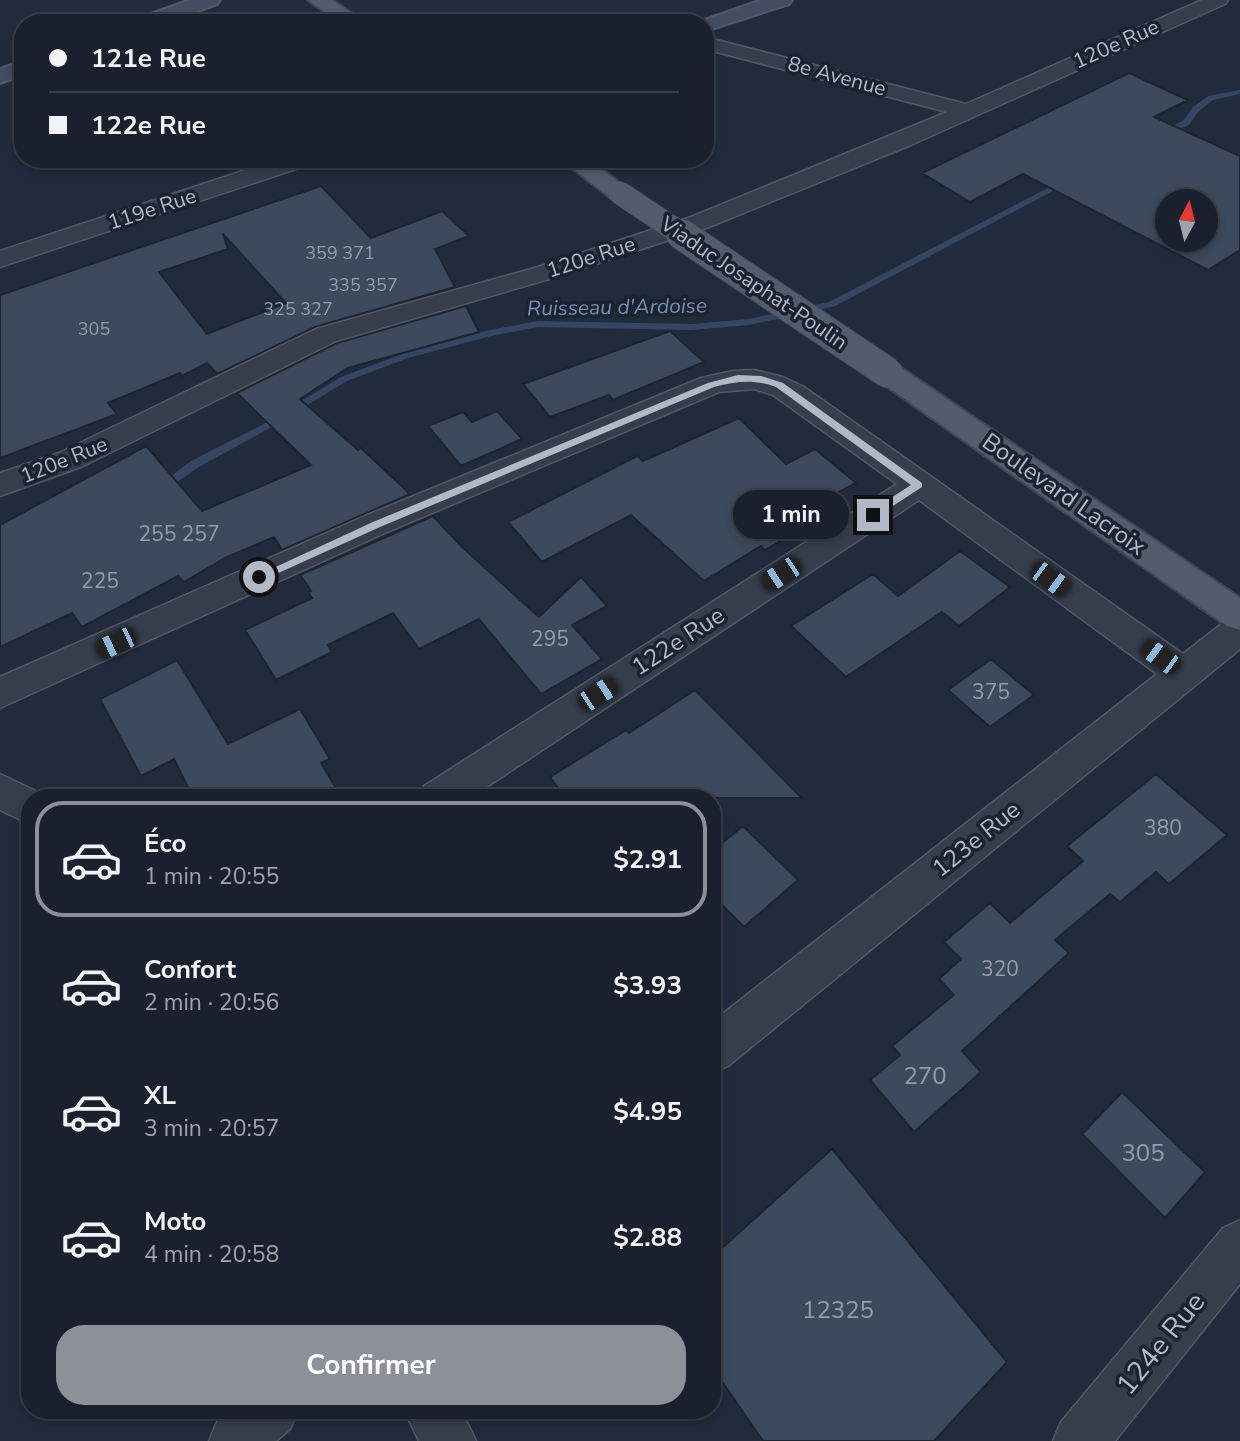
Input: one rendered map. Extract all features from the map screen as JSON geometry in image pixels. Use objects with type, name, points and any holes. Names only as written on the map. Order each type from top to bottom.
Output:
[{"type":"main road","points":[[170,14],[210,0]]},
{"type":"main road","points":[[318,0],[341,14]]},
{"type":"main road","points":[[714,22],[782,0]]},
{"type":"main road","name":"Viaduc Josaphat-Poulin","points":[[585,168],[888,373]]},
{"type":"main road","name":"Boulevard Lacroix","points":[[888,373],[1240,615]]},
{"type":"street","name":"120e Rue","points":[[0,485],[70,460],[326,335],[547,272],[700,222],[967,111],[1218,0]]},
{"type":"street","name":"8e Avenue","points":[[714,45],[967,111]]},
{"type":"street","name":"119e Rue","points":[[0,259],[276,168]]},
{"type":"street","points":[[0,693],[376,524],[711,385],[738,378],[761,379],[780,385],[1182,673]]},
{"type":"street","name":"122e Rue","points":[[452,789],[918,485]]},
{"type":"street","name":"123e Rue","points":[[721,1043],[1240,629]]},
{"type":"street","points":[[0,791],[21,802]]},
{"type":"street","name":"124e Rue","points":[[1080,1441],[1240,1245]]},
{"type":"street","points":[[236,1441],[261,1419]]},
{"type":"street","points":[[436,1419],[449,1441]]},
{"type":"building","points":[[1129,73],[1188,100],[1154,117],[1240,156],[1240,250],[1208,270],[1173,252],[1218,252],[1218,189],[1155,189],[1155,242],[1023,174],[970,202],[922,173]]},
{"type":"building","points":[[321,186],[371,238],[442,211],[469,236],[435,249],[455,287],[315,327],[217,374],[207,363],[182,376],[180,373],[108,403],[117,414],[0,458],[0,295]],"holes":[[[223,234],[286,303],[207,334],[159,272],[228,249]]]},
{"type":"building","points":[[466,306],[479,332],[348,368],[300,399],[358,450],[361,448],[410,494],[282,550],[274,537],[225,558],[184,582],[178,576],[82,627],[72,613],[0,647],[0,525],[146,446],[202,511],[311,465],[237,393],[337,343]]},
{"type":"building","points":[[670,331],[704,362],[613,400],[609,395],[550,417],[523,384]]},
{"type":"building","points":[[497,411],[522,439],[461,466],[428,426],[463,412],[472,422]]},
{"type":"building","points":[[739,418],[786,464],[815,449],[856,483],[796,515],[807,525],[765,550],[761,546],[704,581],[631,515],[542,562],[508,522],[637,456],[643,461]]},
{"type":"building","points":[[433,516],[461,546],[539,617],[581,577],[607,606],[572,625],[602,659],[541,694],[479,619],[419,649],[393,613],[328,645],[332,652],[276,680],[245,630],[312,598],[308,592],[311,591],[300,575]]},
{"type":"building","points":[[960,551],[1010,587],[959,626],[942,612],[846,677],[791,626],[873,574],[898,596]]},
{"type":"building","points":[[991,659],[1034,695],[990,727],[948,690]]},
{"type":"building","points":[[177,660],[228,744],[300,709],[330,759],[321,763],[337,789],[189,789],[174,759],[141,776],[100,699]]},
{"type":"building","points":[[695,690],[802,798],[721,798],[721,789],[559,789],[550,777],[626,730],[629,733]]},
{"type":"building","points":[[1156,774],[1227,835],[1169,884],[1156,872],[1120,902],[1110,894],[1055,940],[1069,953],[962,1051],[981,1072],[914,1132],[870,1080],[900,1055],[892,1046],[954,995],[939,979],[961,959],[944,942],[990,903],[1010,923],[1083,861],[1067,846]]},
{"type":"building","points":[[743,826],[798,880],[744,927],[721,904],[721,844]]},
{"type":"building","points":[[1122,1092],[1205,1172],[1165,1218],[1082,1134]]},
{"type":"building","points":[[832,1149],[1007,1362],[934,1441],[763,1441],[721,1380],[721,1249]]},
{"type":"waterway","name":"Ruisseau d'Ardoise","points":[[1159,134],[1186,123],[1196,109],[1211,98],[1240,92]]},
{"type":"waterway","name":"Ruisseau d'Ardoise","points":[[160,488],[195,464],[263,428],[344,379],[405,356],[490,333],[538,324],[692,327],[749,322],[832,304],[1066,182]]},
{"type":"route","points":[[259,577],[376,524],[711,385],[738,378],[761,379],[780,385],[918,485],[873,515]]}]
